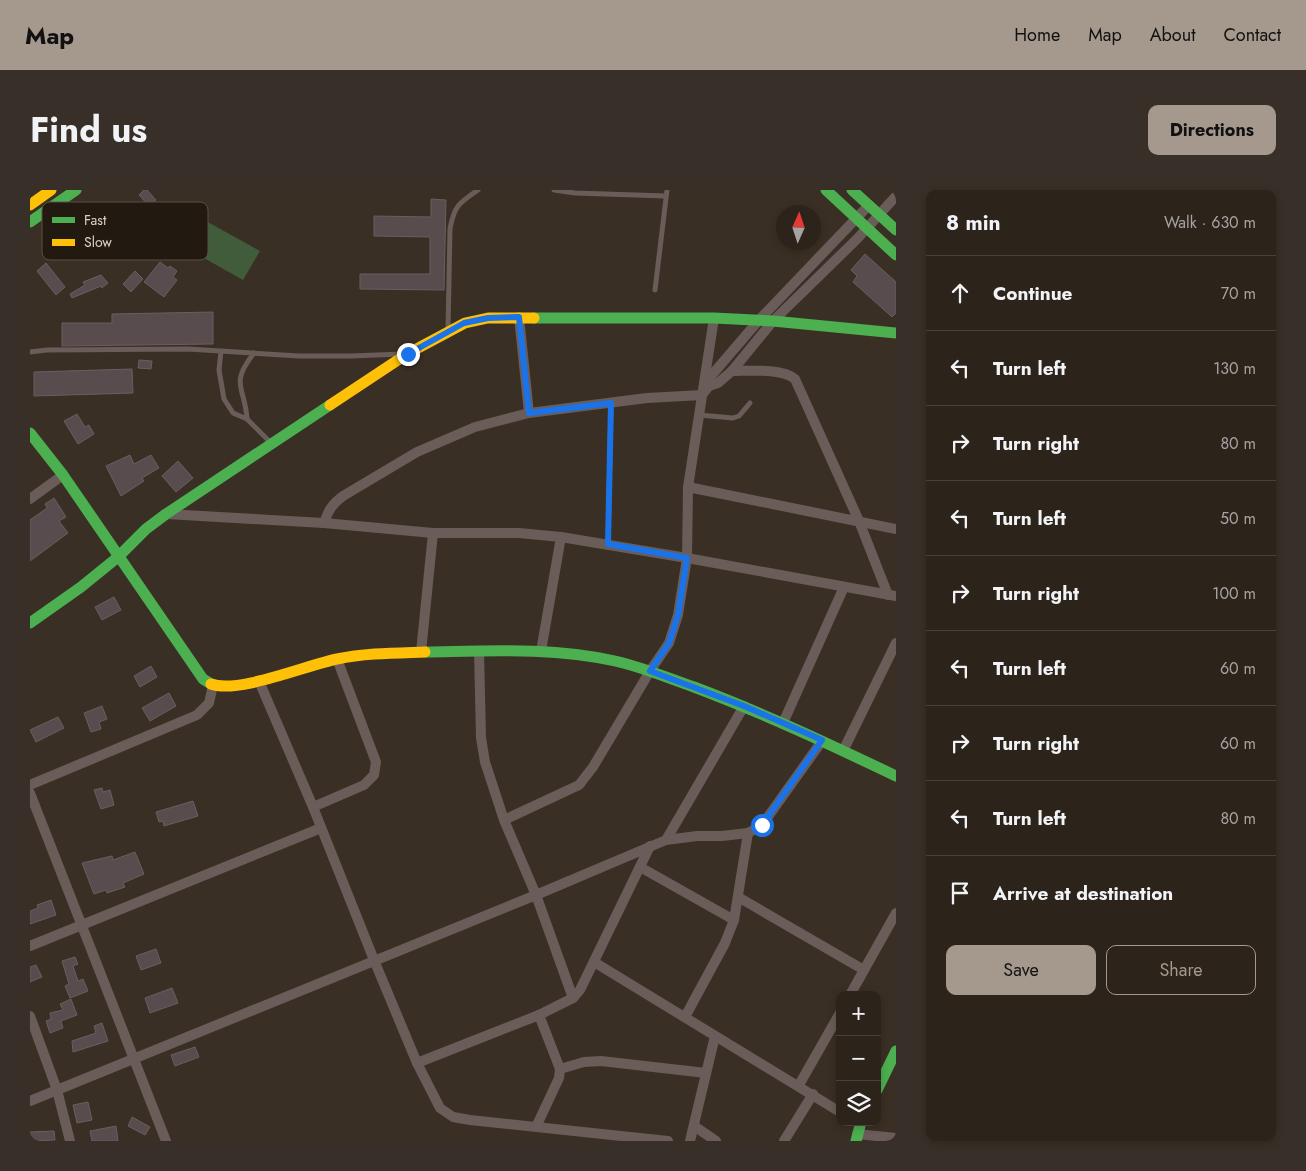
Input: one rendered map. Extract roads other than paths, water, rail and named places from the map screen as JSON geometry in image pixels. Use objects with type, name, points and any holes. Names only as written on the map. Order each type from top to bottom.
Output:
[{"type":"street","points":[[30,204],[51,190]]},
{"type":"street","points":[[59,202],[76,190]]},
{"type":"street","points":[[826,190],[896,255]]},
{"type":"street","points":[[852,190],[896,230]]},
{"type":"street","points":[[709,386],[718,383],[732,370],[773,321],[866,229],[896,196]]},
{"type":"street","points":[[702,395],[709,386],[711,376],[759,320],[869,205]]},
{"type":"street","points":[[30,222],[42,214]]},
{"type":"street","points":[[519,317],[529,413]]},
{"type":"street","points":[[30,623],[81,588],[166,514],[408,354],[464,323],[488,318],[519,317],[714,318],[773,321],[896,332]]},
{"type":"street","points":[[504,820],[579,785],[593,767],[650,671],[669,643],[678,615],[687,558],[688,488],[714,318]]},
{"type":"street","points":[[732,370],[781,372],[795,379],[892,595]]},
{"type":"street","points":[[324,523],[333,503],[417,452],[475,427],[529,413],[663,396],[702,395]]},
{"type":"street","points":[[30,433],[63,475],[203,679],[213,685],[226,687],[259,681],[337,659],[369,654],[479,651],[541,651],[573,654],[615,661],[650,671],[744,706],[822,740],[896,776]]},
{"type":"street","points":[[30,499],[63,475]]},
{"type":"street","points":[[688,488],[896,529]]},
{"type":"street","points":[[166,514],[324,523],[378,529],[519,533],[561,537],[892,595]]},
{"type":"street","points":[[421,652],[433,532]]},
{"type":"street","points":[[541,651],[561,537]]},
{"type":"street","points":[[783,723],[844,586]]},
{"type":"street","points":[[844,751],[896,643]]},
{"type":"street","points":[[479,651],[481,738],[485,762],[504,820],[536,895],[573,998]]},
{"type":"street","points":[[313,807],[364,785],[374,775],[376,762],[337,659]]},
{"type":"street","points":[[259,681],[313,807],[417,1062],[440,1108],[453,1117],[668,1141]]},
{"type":"street","points":[[30,785],[197,715],[209,703],[213,685]]},
{"type":"street","points":[[666,840],[744,706]]},
{"type":"street","points":[[30,1101],[536,895],[666,840],[748,833],[762,825],[822,740]]},
{"type":"street","points":[[30,793],[166,1141]]},
{"type":"street","points":[[30,946],[321,828]]},
{"type":"street","points":[[685,1017],[725,943],[734,920],[748,833]]},
{"type":"street","points":[[417,1062],[539,1015],[573,998],[580,990],[650,846]]},
{"type":"street","points":[[640,867],[734,920]]},
{"type":"street","points":[[738,897],[864,970]]},
{"type":"street","points":[[852,991],[896,913]]},
{"type":"street","points":[[594,962],[836,1109]]},
{"type":"street","points":[[536,1127],[559,1078],[560,1069],[539,1015]]},
{"type":"street","points":[[30,1016],[57,1090],[70,1141]]},
{"type":"street","points":[[798,1085],[836,1020]]},
{"type":"street","points":[[690,1141],[715,1036]]},
{"type":"street","points":[[881,1082],[896,1052]]},
{"type":"street","points":[[560,1069],[584,1062],[601,1061],[706,1072]]},
{"type":"street","points":[[784,1141],[813,1094]]},
{"type":"street","points":[[694,1126],[716,1141]]},
{"type":"street","points":[[858,1129],[896,1138]]},
{"type":"lane","points":[[448,331],[450,229],[453,213],[461,202],[478,190]]},
{"type":"lane","points":[[554,190],[575,194],[666,193],[655,290]]},
{"type":"lane","points":[[30,352],[47,350],[178,349],[351,356],[408,354]]},
{"type":"lane","points":[[221,351],[218,370],[224,399],[233,414],[247,419],[272,444]]},
{"type":"lane","points":[[247,419],[246,407],[241,392],[240,376],[245,364],[254,353]]},
{"type":"lane","points":[[608,544],[611,403]]},
{"type":"lane","points":[[699,415],[733,418],[739,416],[750,403]]}]
